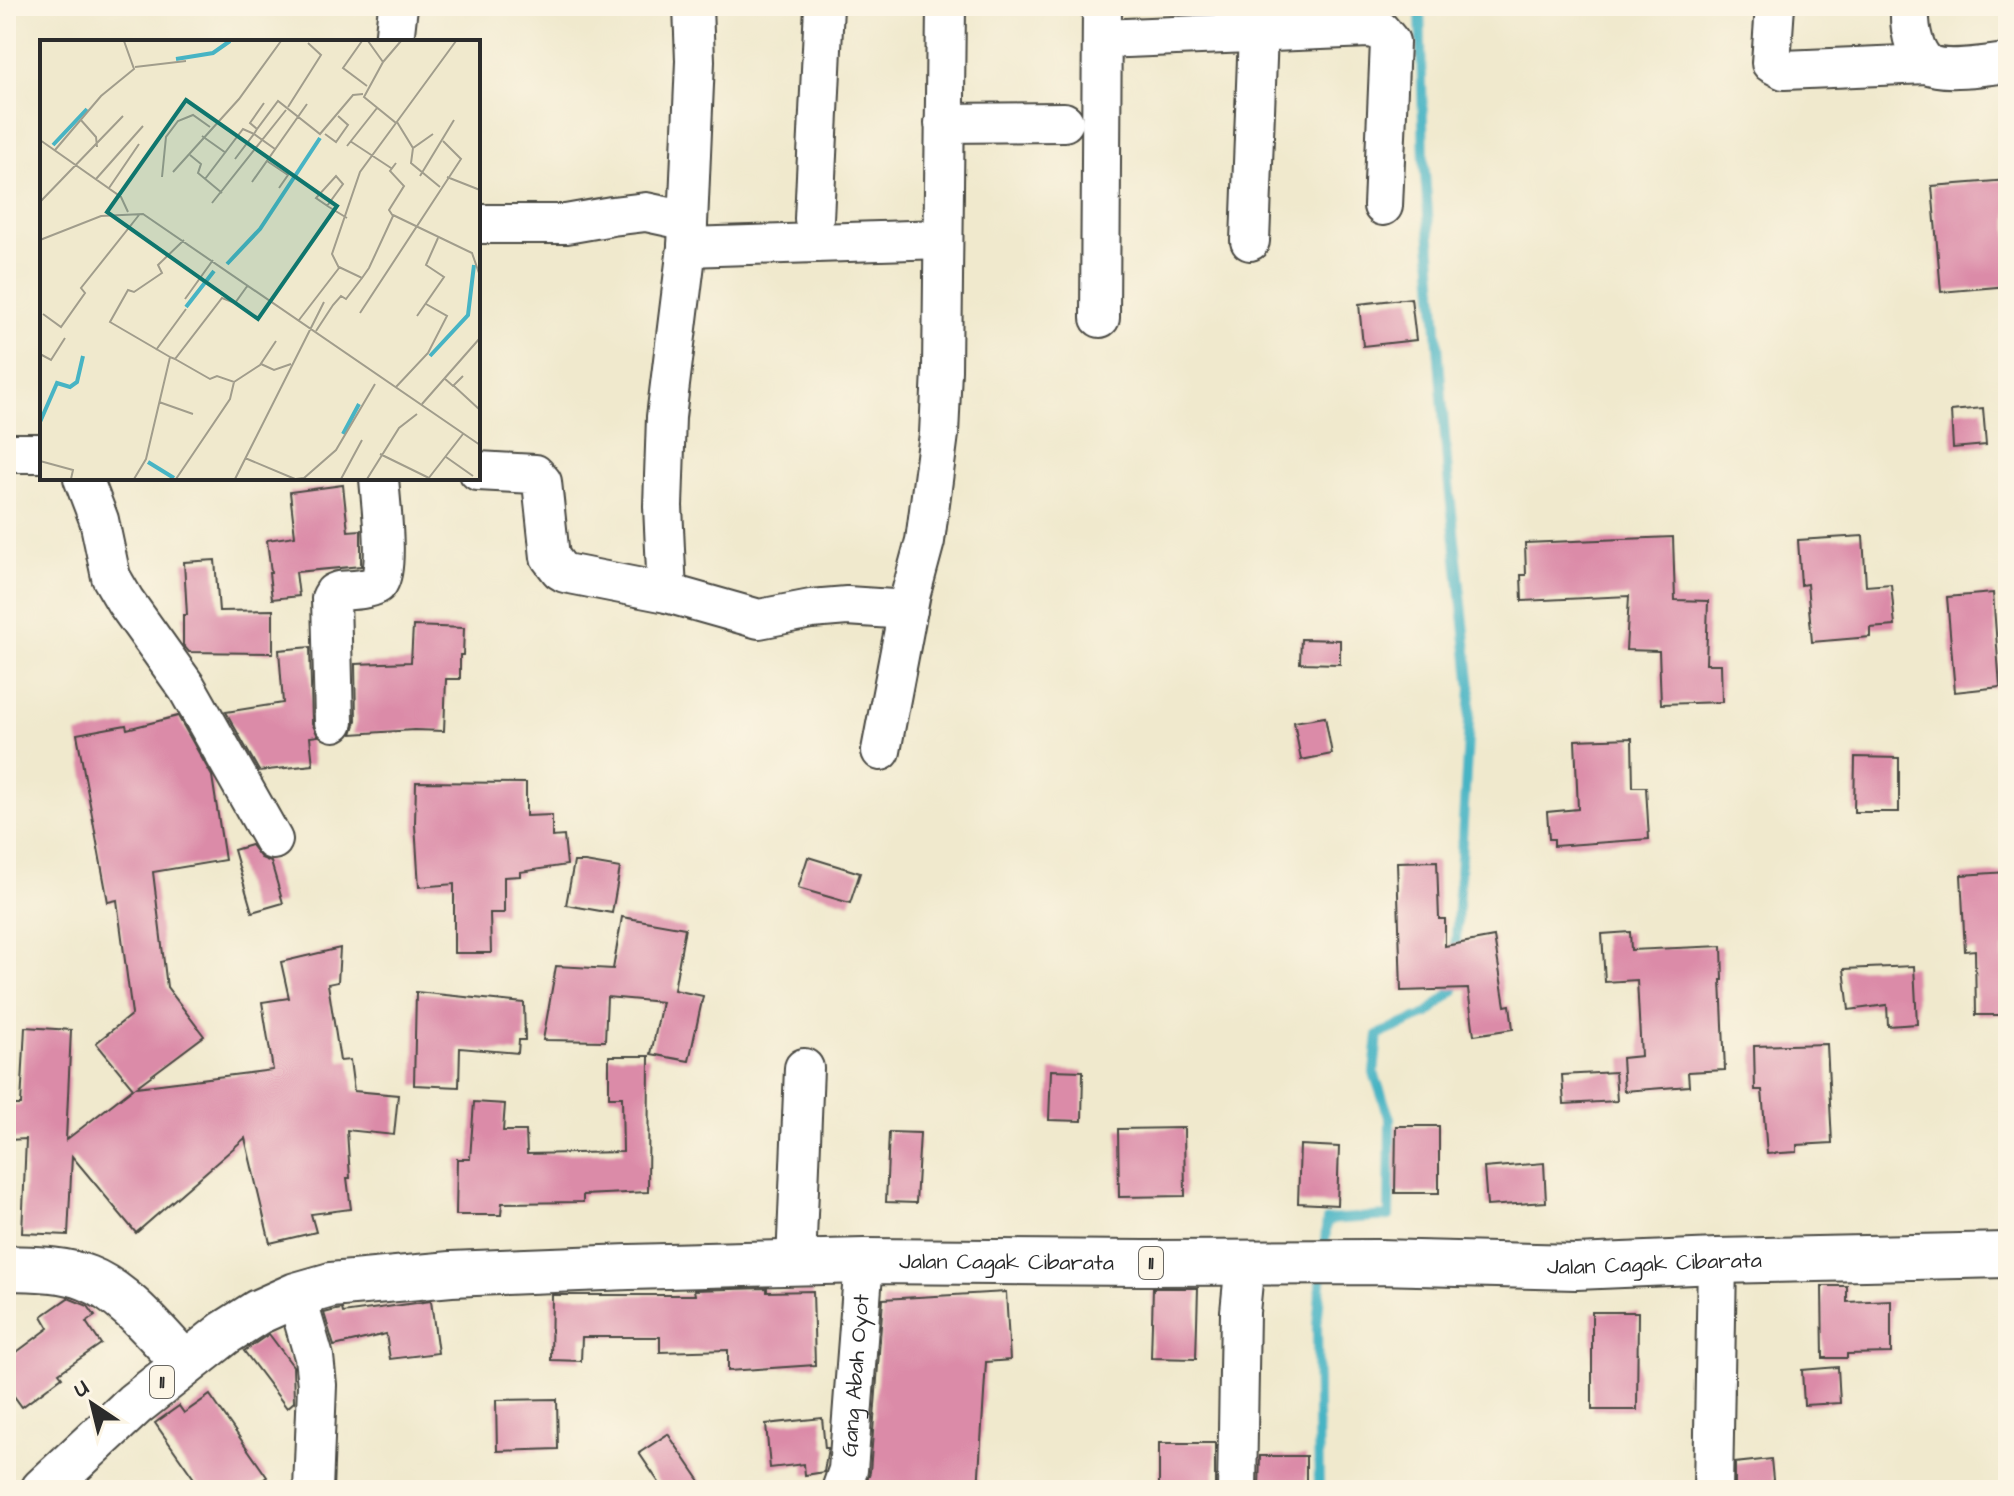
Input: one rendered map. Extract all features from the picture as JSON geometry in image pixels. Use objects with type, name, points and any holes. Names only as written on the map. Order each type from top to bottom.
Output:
[{"type":"main road","name":"Jalan Cagak Cibarata","points":[[296,1295],[331,1285],[451,1274],[864,1261],[1378,1262],[1576,1267],[2008,1255]]},
{"type":"main road","points":[[6,1268],[71,1273],[97,1282],[131,1308],[185,1364]]},
{"type":"main road","name":"11","points":[[43,1490],[135,1404],[185,1364],[258,1312],[296,1295]]},
{"type":"street","points":[[394,40],[398,6]]},
{"type":"street","points":[[667,593],[663,506],[666,417],[688,234],[695,61],[693,6]]},
{"type":"street","points":[[814,219],[824,6]]},
{"type":"street","points":[[881,751],[908,610],[925,541],[939,434],[946,6]]},
{"type":"street","points":[[1775,6],[1771,63],[1784,70],[1927,64]]},
{"type":"street","points":[[1910,6],[1913,42],[1927,64],[1945,68],[2008,63]]},
{"type":"street","points":[[1100,318],[1102,22],[1258,33],[1380,30],[1390,42],[1383,206]]},
{"type":"street","points":[[1250,241],[1258,33]]},
{"type":"street","points":[[944,123],[1064,122]]},
{"type":"street","points":[[480,224],[566,224],[646,212],[688,234],[943,239]]},
{"type":"street","points":[[6,453],[40,453]]},
{"type":"street","points":[[480,471],[535,474],[539,478],[542,482],[550,557],[565,573],[667,593],[759,619],[847,606],[908,610]]},
{"type":"street","points":[[84,480],[99,520],[111,577],[187,688],[273,840]]},
{"type":"street","points":[[334,722],[331,598],[339,591],[375,586],[382,578],[384,546],[379,480]]},
{"type":"street","points":[[796,1263],[804,1068]]},
{"type":"street","name":"Gang Abah Oyot","points":[[841,1490],[848,1470],[864,1261]]},
{"type":"street","points":[[1713,1490],[1717,1261]]},
{"type":"street","points":[[1237,1490],[1240,1312],[1245,1262]]},
{"type":"street","points":[[296,1295],[316,1371],[313,1490]]},
{"type":"building","points":[[2008,180],[2008,286],[1941,292],[1932,186]]},
{"type":"building","points":[[1411,298],[1416,340],[1363,346],[1359,304]]},
{"type":"building","points":[[1983,408],[1986,445],[1953,448],[1951,411]]},
{"type":"building","points":[[343,485],[348,531],[361,530],[361,566],[296,572],[299,596],[272,599],[267,540],[295,536],[290,492]]},
{"type":"building","points":[[1863,536],[1866,586],[1891,584],[1895,626],[1870,628],[1870,637],[1812,642],[1807,584],[1801,585],[1798,540]]},
{"type":"building","points":[[1673,537],[1675,600],[1708,601],[1706,664],[1721,664],[1722,702],[1661,704],[1659,651],[1626,650],[1629,596],[1522,601],[1521,575],[1526,575],[1525,543]]},
{"type":"building","points":[[215,560],[219,611],[273,610],[273,653],[189,652],[183,645],[183,615],[187,615],[184,562]]},
{"type":"building","points":[[1993,593],[2000,687],[1955,692],[1947,597]]},
{"type":"building","points":[[413,626],[464,628],[460,679],[446,679],[444,731],[352,734],[356,721],[355,664],[411,662]]},
{"type":"building","points":[[1301,639],[1340,640],[1340,664],[1300,663]]},
{"type":"building","points":[[310,647],[312,723],[318,736],[310,737],[313,765],[259,771],[226,712],[283,703],[279,650]]},
{"type":"building","points":[[178,716],[212,776],[225,860],[153,872],[167,987],[204,1036],[136,1087],[273,1070],[262,1002],[289,998],[281,962],[340,948],[338,982],[328,984],[340,1061],[350,1060],[354,1091],[398,1095],[394,1135],[347,1130],[350,1178],[347,1178],[351,1209],[311,1214],[316,1232],[270,1243],[245,1138],[136,1233],[72,1156],[68,1235],[22,1233],[26,1139],[8,1140],[7,1105],[21,1105],[25,1027],[71,1030],[66,1140],[133,1088],[96,1043],[132,1014],[117,900],[108,902],[77,734],[126,725],[127,729]]},
{"type":"building","points":[[1325,717],[1332,754],[1301,760],[1294,722]]},
{"type":"building","points":[[1632,738],[1633,787],[1646,787],[1649,839],[1554,846],[1554,839],[1549,839],[1547,812],[1578,809],[1575,740]]},
{"type":"building","points":[[1855,757],[1899,758],[1899,812],[1854,812]]},
{"type":"building","points":[[416,782],[526,783],[526,816],[552,815],[552,837],[564,836],[567,865],[504,877],[504,913],[490,913],[491,953],[454,953],[454,884],[419,887]]},
{"type":"building","points":[[251,845],[261,858],[271,862],[283,903],[252,912],[234,850]]},
{"type":"building","points":[[808,857],[860,873],[850,903],[798,888]]},
{"type":"building","points":[[1437,861],[1439,919],[1445,919],[1445,946],[1494,937],[1505,1006],[1510,1005],[1513,1029],[1474,1035],[1468,989],[1401,991],[1397,862]]},
{"type":"building","points":[[574,862],[620,868],[612,913],[566,905]]},
{"type":"building","points":[[2008,872],[2008,948],[2003,949],[2004,1015],[1976,1015],[1975,950],[1965,951],[1961,875]]},
{"type":"building","points":[[622,917],[685,928],[674,990],[703,996],[689,1061],[651,1054],[662,1002],[607,997],[605,1041],[543,1040],[556,966],[613,969]]},
{"type":"building","points":[[1630,932],[1631,950],[1722,946],[1725,1070],[1688,1072],[1689,1086],[1624,1091],[1622,1058],[1641,1056],[1637,980],[1605,982],[1602,934]]},
{"type":"building","points":[[1914,966],[1917,1024],[1888,1026],[1887,1005],[1849,1010],[1844,969]]},
{"type":"building","points":[[416,992],[524,1003],[525,1040],[519,1040],[518,1053],[460,1048],[459,1087],[414,1085]]},
{"type":"building","points":[[1827,1044],[1832,1143],[1797,1145],[1797,1152],[1767,1154],[1762,1090],[1755,1090],[1754,1046]]},
{"type":"building","points":[[609,1056],[649,1056],[648,1192],[583,1195],[583,1202],[502,1203],[501,1215],[456,1215],[457,1159],[470,1159],[474,1102],[505,1104],[503,1131],[526,1131],[527,1154],[623,1152],[622,1097],[609,1097]]},
{"type":"building","points":[[1051,1070],[1083,1071],[1082,1121],[1049,1120]]},
{"type":"building","points":[[1615,1072],[1617,1101],[1564,1104],[1562,1075]]},
{"type":"building","points":[[1396,1126],[1439,1126],[1439,1193],[1395,1193]]},
{"type":"building","points":[[1184,1128],[1185,1196],[1119,1197],[1118,1129]]},
{"type":"building","points":[[889,1132],[920,1133],[916,1203],[886,1202]]},
{"type":"building","points":[[1300,1145],[1339,1147],[1337,1205],[1298,1203]]},
{"type":"building","points":[[1544,1163],[1546,1202],[1487,1206],[1484,1168]]},
{"type":"building","points":[[1822,1286],[1847,1286],[1847,1302],[1891,1300],[1891,1353],[1823,1358]]},
{"type":"building","points":[[767,1288],[767,1292],[813,1291],[815,1365],[728,1371],[728,1350],[660,1352],[660,1337],[582,1337],[581,1361],[551,1360],[552,1295],[695,1295],[694,1290]]},
{"type":"building","points":[[1153,1288],[1198,1288],[1196,1359],[1151,1358]]},
{"type":"building","points":[[1006,1292],[1010,1360],[986,1362],[978,1490],[864,1490],[870,1472],[883,1299]]},
{"type":"building","points":[[68,1298],[88,1306],[95,1316],[86,1322],[101,1344],[59,1373],[62,1377],[22,1407],[6,1385],[6,1360],[49,1328],[42,1316]]},
{"type":"building","points":[[431,1301],[438,1353],[390,1359],[386,1334],[334,1346],[324,1313],[342,1309],[343,1313]]},
{"type":"building","points":[[1592,1312],[1638,1312],[1637,1410],[1592,1410]]},
{"type":"building","points":[[269,1334],[293,1366],[294,1402],[287,1408],[244,1351]]},
{"type":"building","points":[[1838,1367],[1840,1403],[1804,1405],[1802,1370]]},
{"type":"building","points":[[210,1395],[267,1477],[248,1490],[202,1490],[155,1423],[179,1406],[184,1413]]},
{"type":"building","points":[[557,1399],[558,1449],[497,1451],[496,1400]]},
{"type":"building","points":[[822,1418],[825,1448],[828,1448],[824,1472],[805,1475],[804,1464],[770,1468],[766,1424]]},
{"type":"building","points":[[668,1434],[706,1490],[664,1490],[639,1453]]},
{"type":"building","points":[[1159,1443],[1215,1443],[1215,1490],[1159,1490]]},
{"type":"building","points":[[1260,1456],[1306,1456],[1306,1490],[1259,1490]]},
{"type":"building","points":[[1771,1459],[1774,1490],[1735,1490],[1735,1463]]},
{"type":"waterway","points":[[1420,6],[1424,161],[1448,476],[1471,688],[1455,957]]},
{"type":"waterway","points":[[1324,1252],[1327,1220],[1389,1216],[1390,1119],[1374,1073],[1378,1035],[1427,1014],[1454,990],[1454,977]]},
{"type":"waterway","points":[[1319,1490],[1317,1325],[1322,1272]]}]
